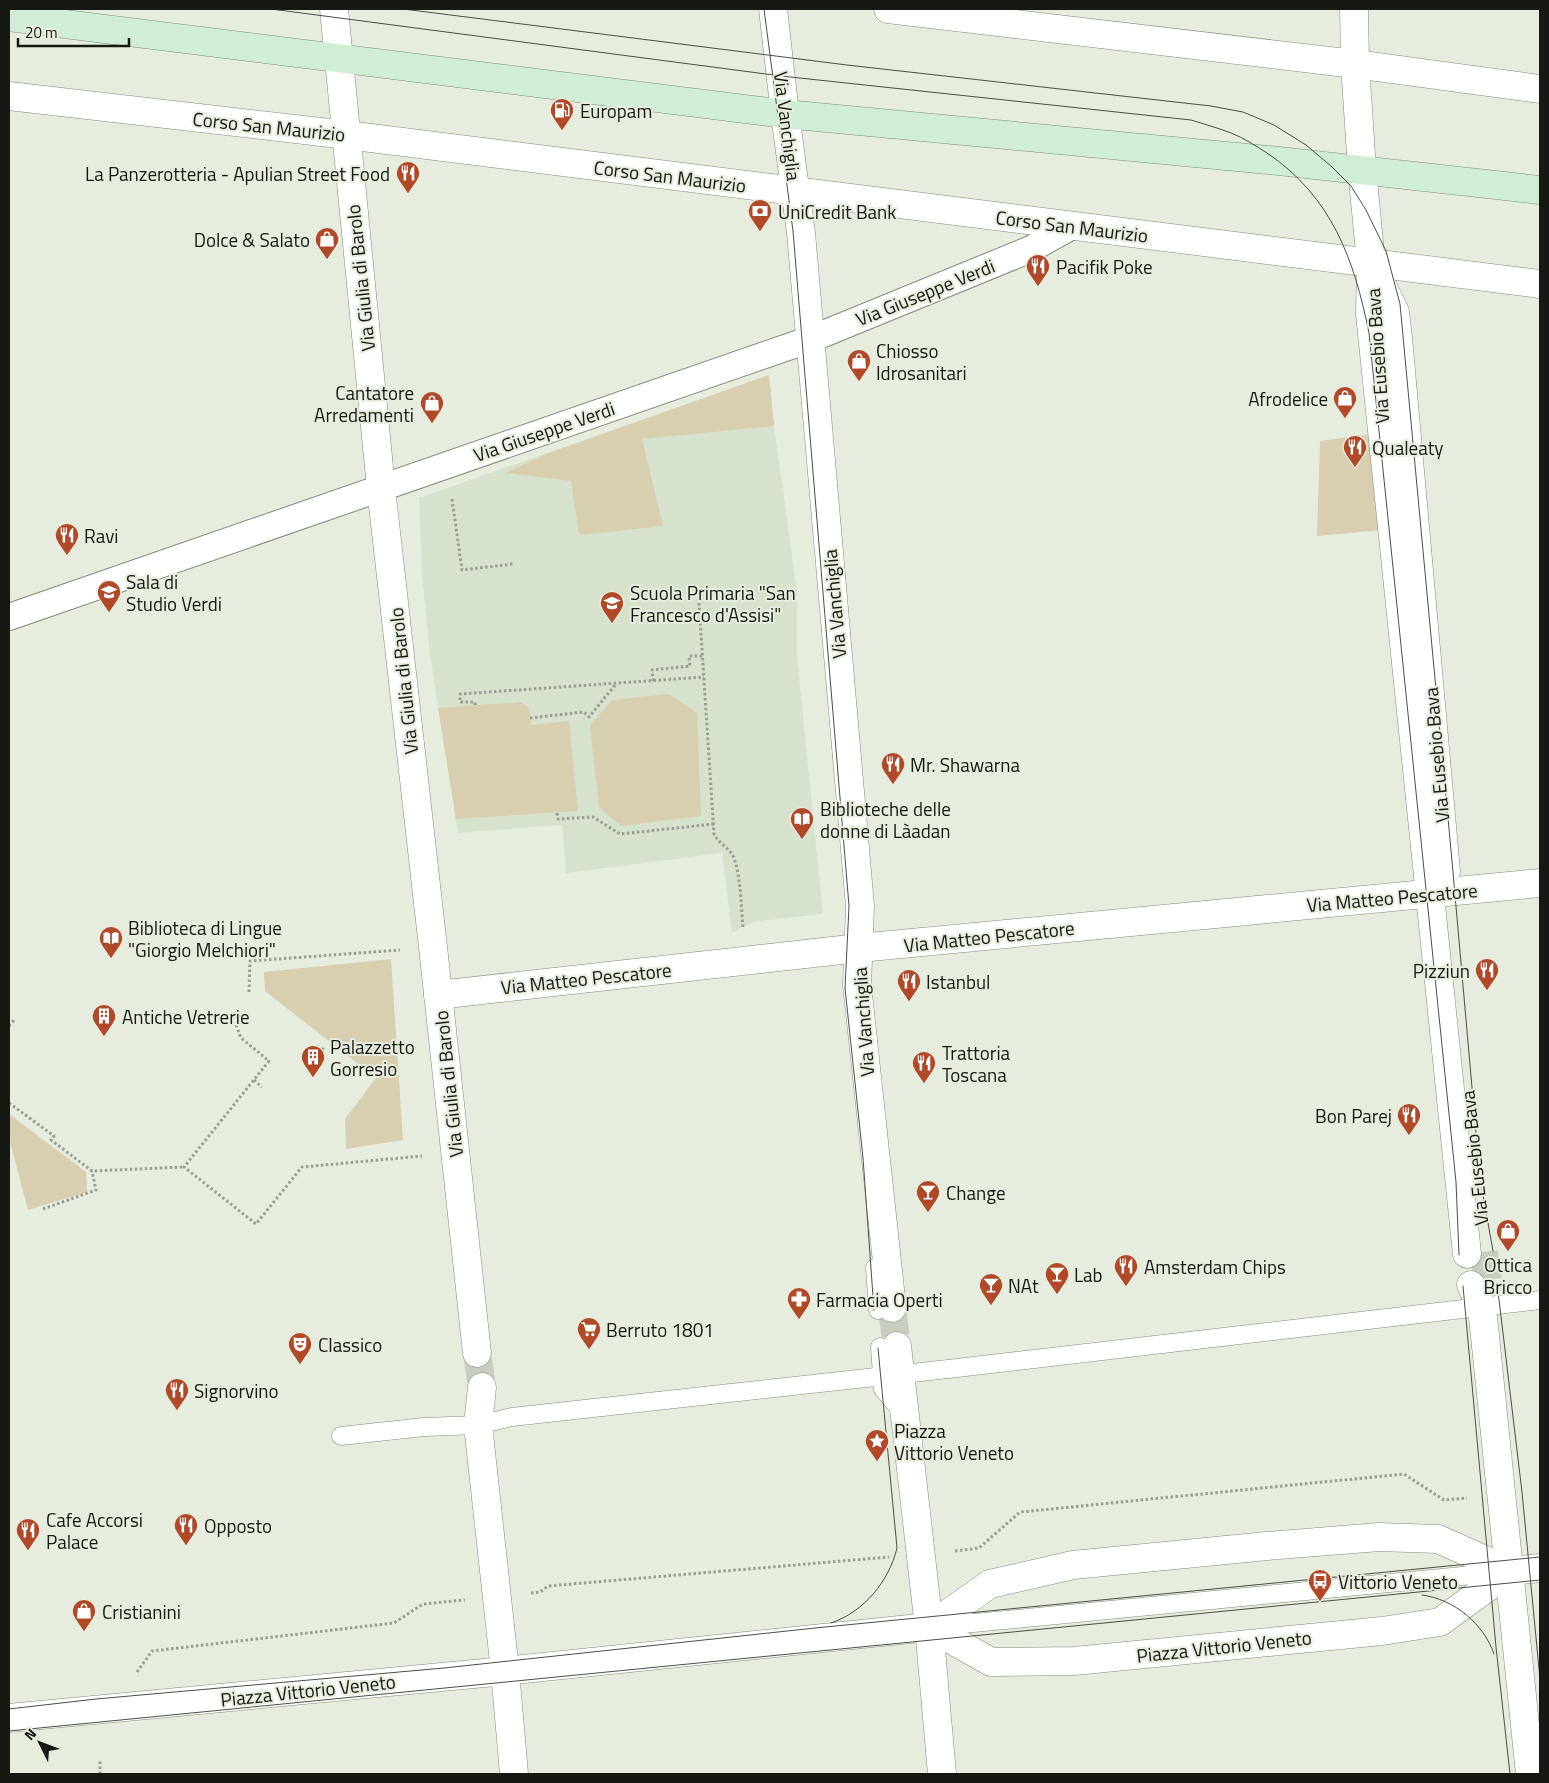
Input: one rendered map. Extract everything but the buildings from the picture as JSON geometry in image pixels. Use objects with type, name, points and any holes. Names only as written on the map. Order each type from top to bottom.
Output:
[{"type":"main road","points":[[9,17],[785,114],[1362,170],[1540,190]]},
{"type":"street","name":"Via Giulia di Barolo","points":[[334,9],[381,488],[434,947],[478,1353]]},
{"type":"street","name":"Via Vanchiglia","points":[[773,9],[796,192],[811,339],[860,906],[857,985],[880,1199],[885,1309]]},
{"type":"street","points":[[888,9],[1355,64],[1540,89]]},
{"type":"street","name":"Via Eusebio Bava","points":[[1354,9],[1355,64],[1362,170],[1371,263],[1370,314],[1439,893],[1476,1253]]},
{"type":"street","name":"Corso San Maurizio","points":[[9,96],[347,135],[1540,284]]},
{"type":"street","name":"Via Giuseppe Verdi","points":[[9,617],[811,339],[1031,248],[1072,226]]},
{"type":"street","name":"Via Matteo Pescatore","points":[[438,995],[859,948],[1540,883]]},
{"type":"street","points":[[1480,1292],[1530,1774]]},
{"type":"street","points":[[889,1346],[891,1375],[904,1414],[929,1627],[942,1774]]},
{"type":"street","points":[[482,1387],[478,1425],[505,1671],[514,1774]]},
{"type":"street","name":"Piazza Vittorio Veneto","points":[[9,1718],[111,1710],[929,1627],[990,1584],[1072,1566],[1257,1547],[1379,1537],[1438,1539],[1510,1571],[1540,1568]]},
{"type":"street","name":"Piazza Vittorio Veneto","points":[[929,1627],[991,1662],[1074,1661],[1382,1631],[1440,1622],[1510,1571]]},
{"type":"lane","points":[[341,1436],[424,1427],[478,1425],[512,1417],[891,1375],[1480,1292],[1540,1300]]},
{"type":"lane","name":"Piazza Vittorio Veneto","points":[[929,1627],[1510,1571]]},
{"type":"path","points":[[447,466],[462,570],[513,564]]},
{"type":"path","points":[[699,603],[714,834],[718,841],[734,857],[746,961]]},
{"type":"path","points":[[653,681],[652,670],[690,666],[689,656],[703,656]]},
{"type":"path","points":[[475,706],[475,702],[460,702],[460,694],[704,677]]},
{"type":"path","points":[[530,718],[584,712],[589,717],[617,684]]},
{"type":"path","points":[[606,697],[612,700]]},
{"type":"path","points":[[557,813],[558,820],[593,817],[620,834],[714,824]]},
{"type":"path","points":[[249,992],[250,961],[434,947]]},
{"type":"path","points":[[9,1026],[14,1020]]},
{"type":"path","points":[[184,1167],[269,1061],[241,1038],[236,1026]]},
{"type":"path","points":[[254,1080],[262,1087]]},
{"type":"path","points":[[9,1103],[54,1136],[51,1140],[92,1171],[184,1167],[256,1224],[302,1167],[455,1154]]},
{"type":"path","points":[[43,1209],[96,1190],[92,1171]]},
{"type":"path","points":[[950,1551],[979,1548],[1020,1512],[1404,1474],[1444,1500],[1471,1497]]},
{"type":"path","points":[[525,1593],[540,1592],[548,1586],[886,1557]]},
{"type":"path","points":[[111,1710],[152,1651],[394,1623],[423,1604],[466,1600]]},
{"type":"path","points":[[100,1759],[100,1774]]},
{"type":"shaded area","name":"Scuola Primaria \"San Francesco d'Assisi\"","points":[[769,375],[774,426],[797,592],[797,656],[823,914],[752,922],[732,933],[722,853],[566,873],[562,825],[458,833],[430,655],[422,576],[419,498]]},
{"type":"shaded area","points":[[769,375],[774,426],[642,439],[663,526],[579,535],[571,481],[505,473],[549,453]]},
{"type":"shaded area","points":[[1385,432],[1392,529],[1317,536],[1320,441]]},
{"type":"shaded area","points":[[669,694],[697,713],[701,816],[621,826],[599,807],[590,725],[612,700]]},
{"type":"shaded area","points":[[520,702],[529,708],[531,725],[569,721],[578,811],[456,819],[438,708]]},
{"type":"shaded area","points":[[391,959],[403,1140],[346,1149],[345,1119],[376,1078],[265,991],[264,972]]},
{"type":"shaded area","points":[[9,1114],[86,1172],[87,1192],[28,1210],[9,1138]]},
{"type":"tunnel","points":[[1484,1252],[1488,1283]]},
{"type":"tunnel","points":[[892,1308],[897,1346]]},
{"type":"tunnel","points":[[477,1353],[482,1387]]},
{"type":"tram line","points":[[271,9],[781,76],[1191,120],[1231,133],[1250,142],[1289,170],[1308,189],[1324,210],[1337,232],[1347,255],[1356,280],[1369,333],[1456,1182],[1459,1255]]},
{"type":"tram line","points":[[403,9],[847,65],[1211,106],[1243,112],[1274,125],[1306,145],[1351,186],[1366,210],[1386,251],[1400,304],[1480,1178],[1493,1251]]},
{"type":"tram line","points":[[764,9],[793,231],[849,906],[845,988],[863,1158],[874,1310]]},
{"type":"tram line","points":[[1497,1283],[1522,1492],[1540,1679]]},
{"type":"tram line","points":[[1463,1286],[1496,1647],[1510,1774]]},
{"type":"tram line","points":[[831,1623],[854,1611],[873,1594],[888,1572],[897,1548],[878,1348]]},
{"type":"tram line","points":[[9,1709],[96,1699],[444,1668],[815,1628],[1540,1557]]},
{"type":"tram line","points":[[9,1731],[1540,1580]]},
{"type":"tram line","points":[[1422,1595],[1434,1597],[1466,1615],[1483,1633],[1494,1654]]},
{"type":"place","name":"Europam","points":[[562,131]]},
{"type":"place","name":"La Panzerotteria - Apulian Street Food","points":[[408,194]]},
{"type":"place","name":"UniCredit Bank","points":[[760,232]]},
{"type":"place","name":"Dolce & Salato","points":[[327,260]]},
{"type":"place","name":"Pacifik Poke","points":[[1038,287]]},
{"type":"place","name":"Chiosso Idrosanitari","points":[[859,382]]},
{"type":"place","name":"Afrodelice","points":[[1345,419]]},
{"type":"place","name":"Cantatore Arredamenti","points":[[432,424]]},
{"type":"place","name":"Qualeaty","points":[[1355,468]]},
{"type":"place","name":"Ravi","points":[[67,556]]},
{"type":"place","name":"Sala di Studio Verdi","points":[[109,613]]},
{"type":"place","name":"Scuola Primaria \"San Francesco d'Assisi\"","points":[[612,624]]},
{"type":"place","name":"Mr. Shawarna","points":[[893,785]]},
{"type":"place","name":"Biblioteche delle donne di Làadan","points":[[802,840]]},
{"type":"place","name":"Biblioteca di Lingue \"Giorgio Melchiori\"","points":[[111,959]]},
{"type":"place","name":"Pizziun","points":[[1487,991]]},
{"type":"place","name":"Istanbul","points":[[909,1002]]},
{"type":"place","name":"Antiche Vetrerie","points":[[104,1037]]},
{"type":"place","name":"Palazzetto Gorresio","points":[[313,1078]]},
{"type":"place","name":"Trattoria Toscana","points":[[924,1084]]},
{"type":"place","name":"Bon Parej","points":[[1409,1136]]},
{"type":"place","name":"Change","points":[[928,1213]]},
{"type":"place","name":"Ottica Bricco","points":[[1508,1252]]},
{"type":"place","name":"Amsterdam Chips","points":[[1126,1287]]},
{"type":"place","name":"Lab","points":[[1057,1295]]},
{"type":"place","name":"NAt","points":[[991,1306]]},
{"type":"place","name":"Farmacia Operti","points":[[799,1320]]},
{"type":"place","name":"Berruto 1801","points":[[589,1350]]},
{"type":"place","name":"Classico","points":[[300,1365]]},
{"type":"place","name":"Signorvino","points":[[177,1411]]},
{"type":"place","name":"Piazza Vittorio Veneto","points":[[877,1462]]},
{"type":"place","name":"Opposto","points":[[186,1546]]},
{"type":"place","name":"Cafe Accorsi Palace","points":[[28,1551]]},
{"type":"place","name":"Vittorio Veneto","points":[[1320,1602]]},
{"type":"place","name":"Cristianini","points":[[84,1632]]}]
